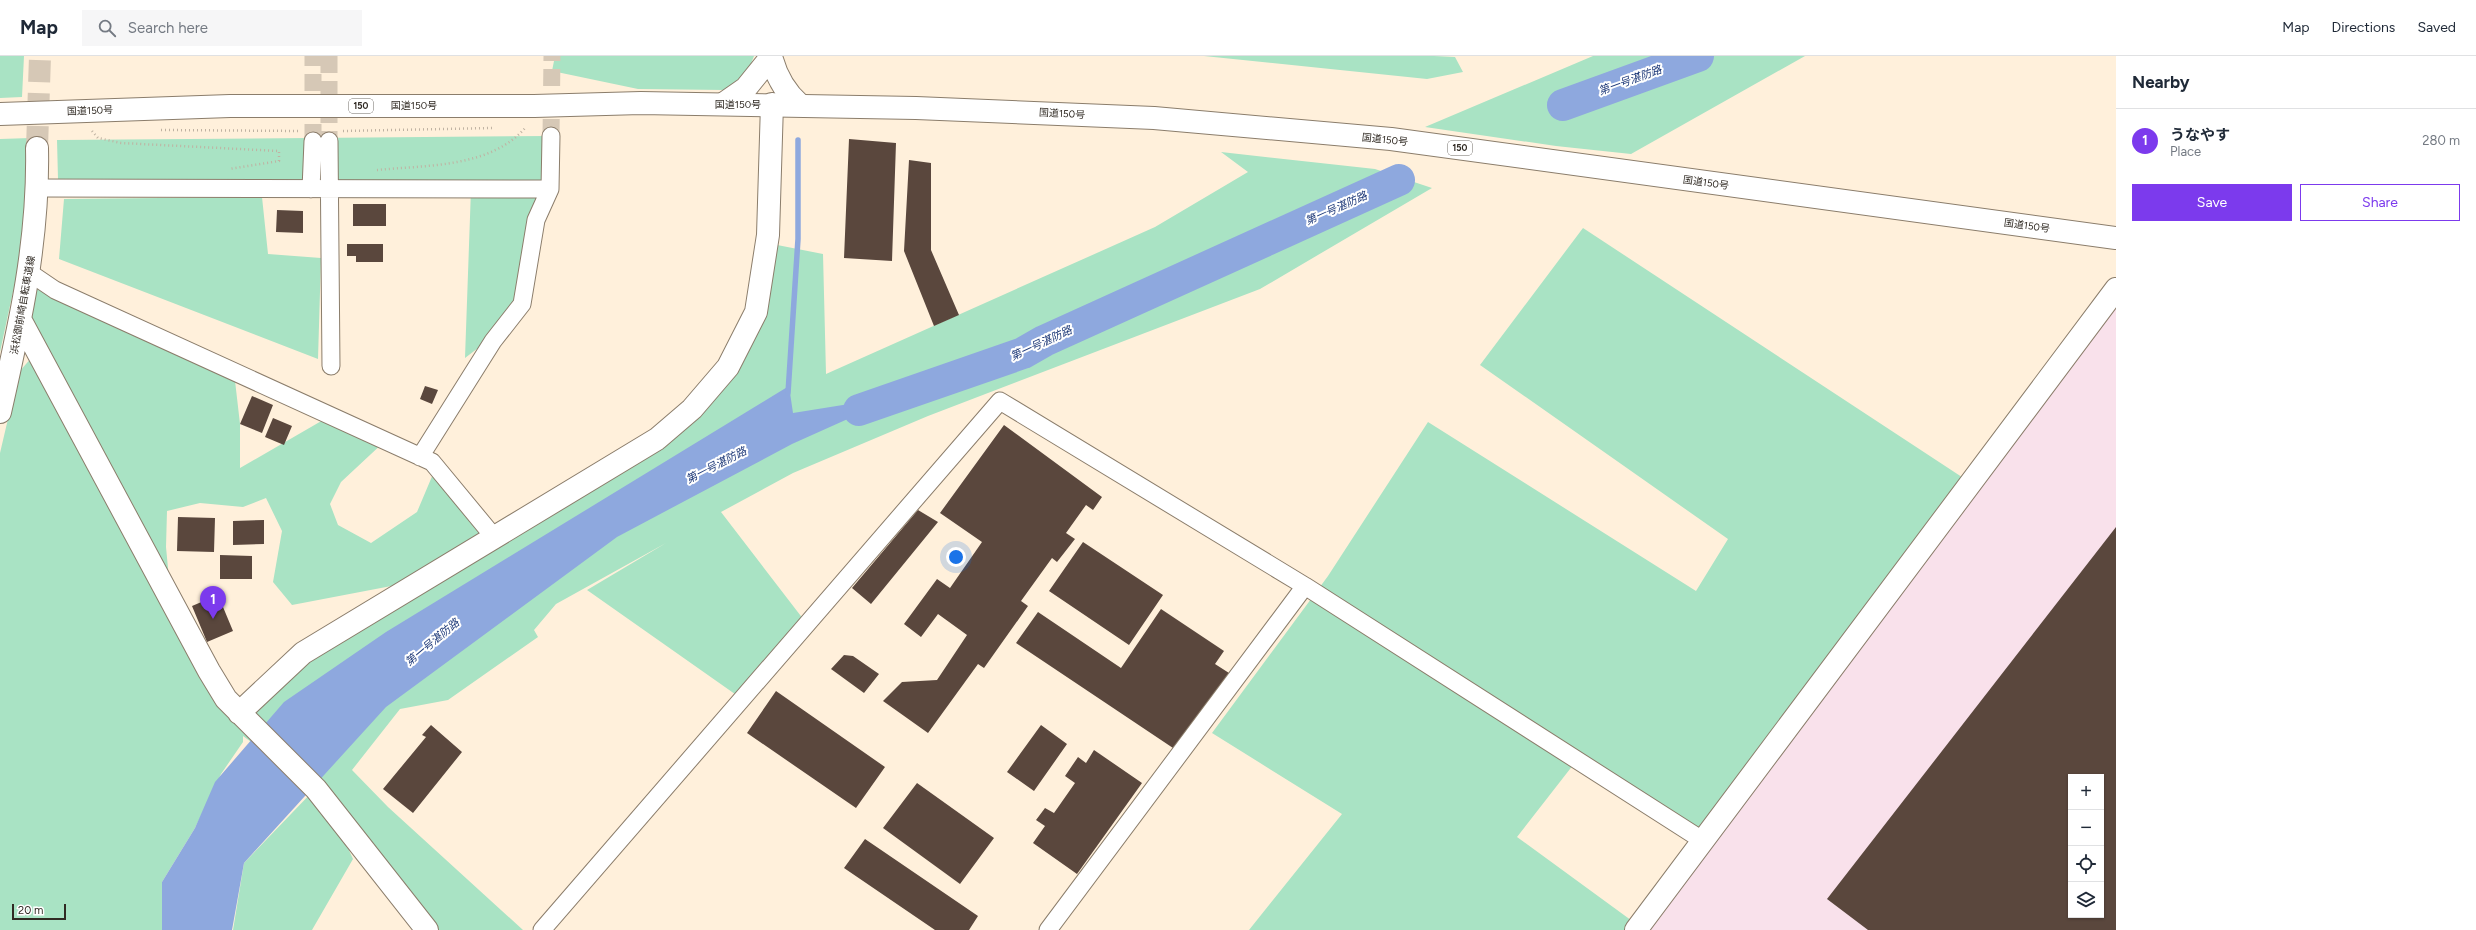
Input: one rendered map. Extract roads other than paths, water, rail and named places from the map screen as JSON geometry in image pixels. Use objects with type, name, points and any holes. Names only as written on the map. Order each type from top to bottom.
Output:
[{"type":"main road","points":[[723,104],[746,88],[771,57]]},
{"type":"main road","points":[[771,57],[778,77],[788,94],[800,105]]},
{"type":"main road","points":[[239,713],[303,653],[657,439],[692,408],[728,367],[756,312],[768,236],[772,104]]},
{"type":"main road","name":"国道150号","points":[[0,114],[230,106],[772,104],[1029,111],[1154,118],[1391,139],[2116,238]]},
{"type":"main road","name":"浜松御前崎自転車道線","points":[[0,412],[30,273],[38,188],[37,148]]},
{"type":"main road","points":[[1636,930],[2116,289]]},
{"type":"main road","points":[[20,321],[208,671],[226,699],[316,789],[427,930]]},
{"type":"street","points":[[311,189],[320,136],[329,189],[330,366]]},
{"type":"street","points":[[420,457],[493,341],[522,304],[536,220],[550,189],[552,136]]},
{"type":"street","points":[[38,188],[550,189]]},
{"type":"street","points":[[30,273],[54,290],[432,462],[494,537]]},
{"type":"street","points":[[542,930],[1000,401],[1305,586],[1702,840]]},
{"type":"street","points":[[1048,930],[1305,586]]},
{"type":"water","points":[[789,386],[793,413],[899,396],[792,444],[617,537],[386,707],[244,863],[232,930],[162,930],[162,882],[195,828],[215,782],[284,702],[386,632]]},
{"type":"waterway","name":"第一号湛防路","points":[[1563,105],[1698,56]]},
{"type":"waterway","points":[[788,393],[798,239],[798,140]]},
{"type":"waterway","name":"第一号湛防路","points":[[859,410],[1023,353],[1044,341],[1399,180]]},
{"type":"tunnel","points":[[37,148],[40,56]]},
{"type":"tunnel","points":[[313,56],[313,141]]},
{"type":"tunnel","points":[[329,56],[329,141]]},
{"type":"tunnel","points":[[551,136],[552,56]]},
{"type":"place","name":"うなやす","points":[[213,619]]}]
